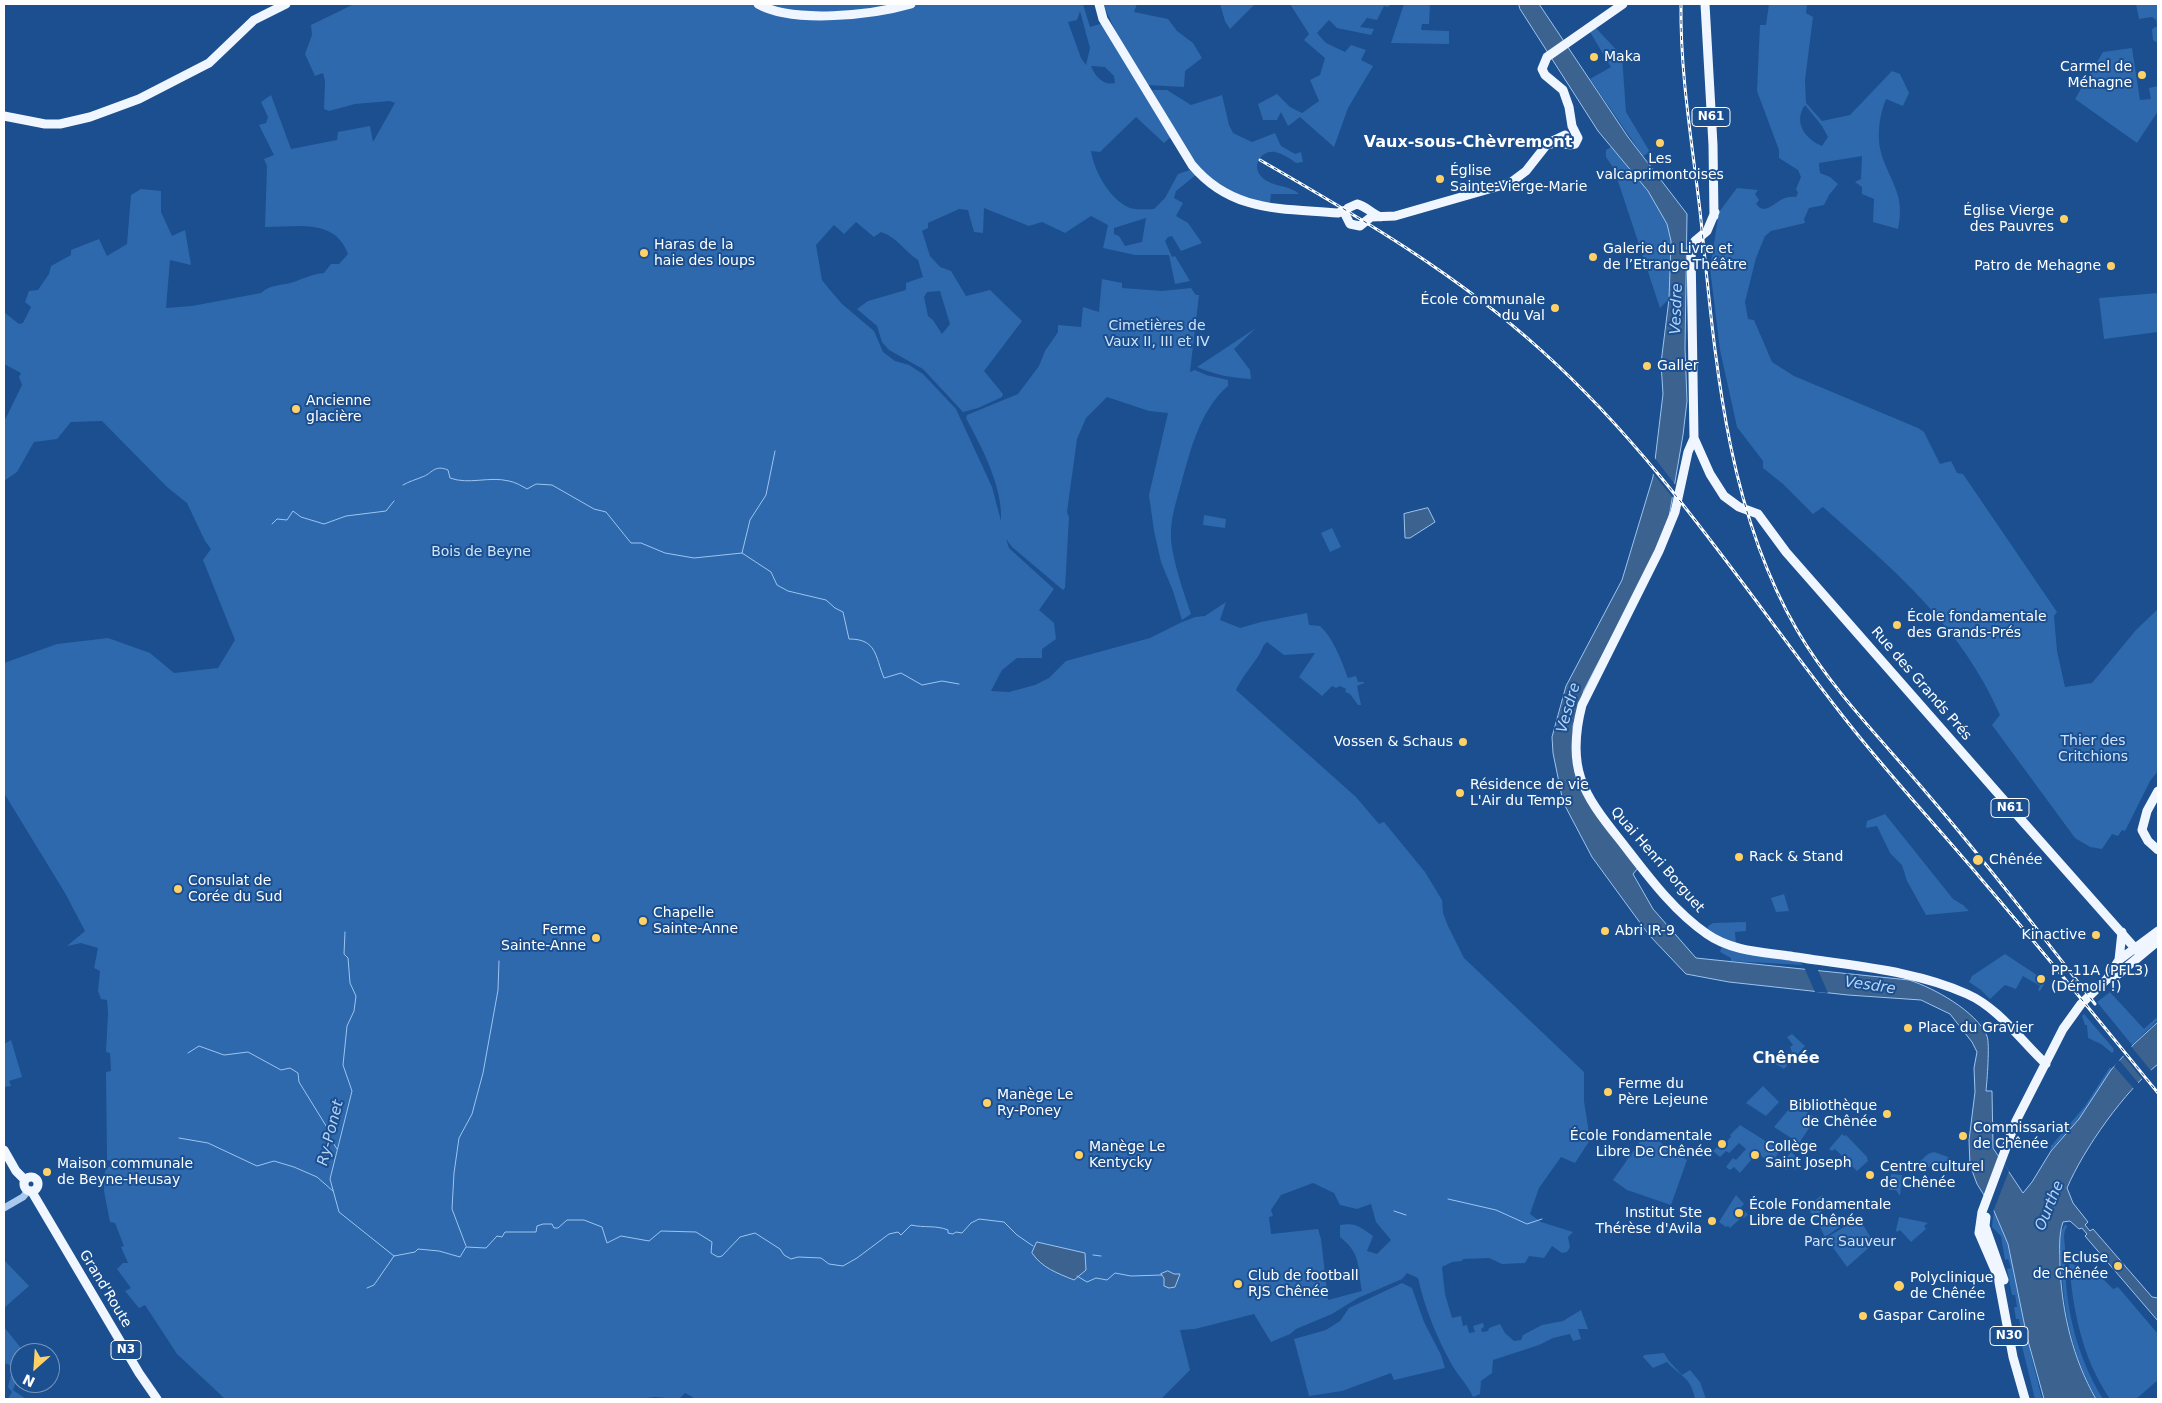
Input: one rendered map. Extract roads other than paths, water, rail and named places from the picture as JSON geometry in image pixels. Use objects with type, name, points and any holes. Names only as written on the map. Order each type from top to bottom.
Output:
[{"type":"main road","points":[[4,116],[60,124],[90,117],[139,99],[209,63],[254,20],[286,4]]},
{"type":"main road","points":[[758,4],[774,12],[787,14],[853,15],[882,12],[911,4]]},
{"type":"main road","points":[[1099,4],[1103,19],[1192,165],[1210,185],[1241,202],[1265,207],[1343,214],[1350,224],[1356,226],[1362,225],[1371,218],[1402,214],[1510,183],[1522,176],[1545,148],[1568,136],[1571,120],[1569,107],[1563,90],[1545,75],[1542,69],[1544,61],[1549,55],[1623,4]]},
{"type":"main road","name":"Quai Henri Borguet","points":[[1705,4],[1715,212],[1714,223],[1709,233],[1697,245],[1691,256],[1694,438],[1688,452],[1674,517],[1660,551],[1582,705],[1576,726],[1578,771],[1584,789],[1594,808],[1677,908],[1706,934],[1737,948],[1910,975],[1969,995],[1998,1015],[2046,1064]]},
{"type":"main road","points":[[1343,214],[1351,206],[1357,204],[1381,217]]},
{"type":"main road","points":[[1367,209],[1367,220]]},
{"type":"main road","name":"Rue des Grands Prés","points":[[1694,438],[1724,496],[1739,507],[1758,514],[1786,552],[2142,954]]},
{"type":"main road","points":[[1688,452],[1693,449],[1699,450]]},
{"type":"main road","points":[[2157,792],[2149,808],[2142,830],[2148,841],[2158,850]]},
{"type":"main road","name":"N30","points":[[2024,1399],[2013,1357],[1998,1277],[1979,1233],[1980,1220],[1988,1204],[2016,1121],[2063,1029],[2082,1004],[2107,979],[2119,960],[2158,931]]},
{"type":"main road","points":[[2119,960],[2122,932]]},
{"type":"main road","name":"N30","points":[[2107,979],[2117,975],[2158,941]]},
{"type":"main road","name":"Grand'Route","points":[[4,1150],[16,1171],[25,1180],[24,1185],[32,1191],[135,1366],[157,1399]]},
{"type":"main road","points":[[25,1180],[30,1177],[35,1178],[38,1184],[32,1191]]},
{"type":"main road","name":"N30","points":[[1988,1204],[1985,1226],[2003,1276],[2018,1354],[2030,1399]]},
{"type":"street","points":[[4,1208],[32,1191]]},
{"type":"water","name":"Vesdre","points":[[1519,4],[1539,4],[1628,137],[1687,214],[1685,348],[1687,401],[1669,517],[1654,556],[1584,690],[1573,726],[1575,771],[1638,868],[1633,874],[1653,909],[1696,958],[1909,980],[1942,995],[1974,1018],[1982,1027],[1988,1040],[1986,1091],[1992,1091],[1993,1148],[2023,1193],[2051,1151],[2079,1119],[2111,1070],[2134,1044],[2158,1022],[2158,1064],[2132,1089],[2106,1121],[2074,1172],[2067,1188],[2073,1203],[2088,1222],[2085,1225],[2090,1231],[2093,1229],[2152,1297],[2158,1298],[2158,1321],[2085,1236],[2087,1234],[2082,1228],[2079,1229],[2070,1221],[2063,1222],[2060,1239],[2060,1267],[2066,1318],[2075,1352],[2096,1399],[2044,1399],[2027,1337],[2008,1244],[1994,1211],[1977,1184],[1970,1165],[1969,1140],[1975,1092],[1974,1068],[1977,1052],[1972,1042],[1950,1014],[1921,1000],[1848,995],[1729,982],[1686,974],[1649,935],[1592,857],[1563,802],[1553,753],[1552,737],[1566,686],[1622,580],[1653,477],[1663,394],[1661,363],[1669,299],[1671,241],[1667,224],[1648,191],[1598,131],[1520,9]]},
{"type":"water","points":[[1428,508],[1435,522],[1410,538],[1405,538],[1404,514]]},
{"type":"water","points":[[1037,1242],[1085,1253],[1086,1270],[1074,1280],[1050,1270],[1040,1263],[1032,1253]]},
{"type":"water","points":[[1168,1271],[1180,1274],[1175,1287],[1169,1288],[1164,1286],[1164,1278],[1161,1274]]},
{"type":"waterway","points":[[742,553],[750,520],[766,495],[775,451]]},
{"type":"waterway","points":[[403,485],[439,468],[448,470],[450,478],[457,480],[502,480],[514,482],[527,489],[536,484],[552,485],[594,509],[606,512],[631,543],[641,543],[665,553],[694,558],[742,553],[771,572],[777,585],[788,591],[826,600],[843,612],[849,639],[865,642],[874,650],[884,678],[901,673],[922,685],[942,681],[959,684]]},
{"type":"waterway","points":[[272,524],[277,519],[287,520],[293,511],[301,517],[324,524],[346,516],[386,511],[394,501]]},
{"type":"waterway","name":"Ry-Ponet","points":[[345,932],[344,954],[348,958],[350,983],[356,996],[354,1011],[347,1026],[343,1065],[352,1091],[330,1179],[339,1212],[394,1256],[415,1252],[418,1249],[439,1251],[460,1257],[466,1247],[486,1248],[497,1236],[502,1237],[505,1232],[536,1232],[537,1226],[543,1224],[552,1224],[554,1228],[558,1228],[567,1220],[584,1220],[602,1227],[607,1243],[621,1236],[649,1241],[661,1231],[696,1232],[712,1242],[711,1253],[718,1257],[722,1256],[740,1237],[755,1233],[780,1249],[784,1255],[791,1259],[798,1257],[821,1258],[829,1264],[843,1266],[889,1234],[898,1232],[901,1235],[911,1225],[943,1228],[948,1230],[948,1233],[953,1234],[956,1232],[962,1233],[971,1223],[979,1219],[1004,1222],[1017,1235],[1033,1246]]},
{"type":"waterway","points":[[466,1246],[452,1209],[454,1173],[459,1138],[472,1114],[483,1073],[498,990],[499,961]]},
{"type":"waterway","points":[[188,1053],[199,1046],[224,1055],[248,1052],[281,1070],[290,1068],[298,1073],[299,1082],[328,1129],[330,1138],[337,1149]]},
{"type":"waterway","points":[[179,1138],[208,1143],[257,1166],[274,1161],[294,1167],[317,1177],[333,1191]]},
{"type":"waterway","name":"Ry-Ponet","points":[[1448,1199],[1496,1210],[1527,1224],[1542,1219]]},
{"type":"waterway","name":"Ry-Ponet","points":[[1394,1211],[1406,1215]]},
{"type":"waterway","name":"Ry-Ponet","points":[[1093,1255],[1101,1256]]},
{"type":"waterway","points":[[367,1288],[374,1285],[394,1256]]},
{"type":"waterway","name":"Ry-Ponet","points":[[1077,1276],[1087,1282],[1096,1278],[1107,1280],[1115,1273],[1131,1276],[1162,1275]]},
{"type":"railway","points":[[1681,4],[1684,82],[1718,372],[1738,479],[1753,531],[1772,582],[1811,653],[1843,696],[1972,848],[2095,1004]]},
{"type":"railway","points":[[1260,160],[1370,225],[1442,272],[1510,323],[1585,392],[1625,435],[1700,526],[1859,736],[2027,933],[2158,1093]]},
{"type":"place","name":"Maka","points":[[1594,57]]},
{"type":"place","name":"Carmel de Méhagne","points":[[2142,75]]},
{"type":"place","name":"Les valcaprimontoises","points":[[1660,143]]},
{"type":"place","name":"Église Sainte-Vierge-Marie","points":[[1440,179]]},
{"type":"place","name":"Église Vierge des Pauvres","points":[[2064,219]]},
{"type":"place","name":"Haras de la haie des loups","points":[[644,253]]},
{"type":"place","name":"Galerie du Livre et de l’Etrange Théâtre","points":[[1593,257]]},
{"type":"place","name":"Patro de Mehagne","points":[[2111,266]]},
{"type":"place","name":"École communale du Val","points":[[1555,308]]},
{"type":"place","name":"Galler","points":[[1647,366]]},
{"type":"place","name":"Ancienne glacière","points":[[296,409]]},
{"type":"place","name":"École fondamentale des Grands-Prés","points":[[1897,625]]},
{"type":"place","name":"Vossen & Schaus","points":[[1463,742]]},
{"type":"place","name":"Résidence de vie L'Air du Temps","points":[[1460,793]]},
{"type":"place","name":"Rack & Stand","points":[[1739,857]]},
{"type":"place","name":"Chênée","points":[[1978,860]]},
{"type":"place","name":"Consulat de Corée du Sud","points":[[178,889]]},
{"type":"place","name":"Chapelle Sainte-Anne","points":[[643,921]]},
{"type":"place","name":"Abri IR-9","points":[[1605,931]]},
{"type":"place","name":"Kinactive","points":[[2096,935]]},
{"type":"place","name":"Ferme Sainte-Anne","points":[[596,938]]},
{"type":"place","name":"PP-11A (PFL3) (Démoli !)","points":[[2041,979]]},
{"type":"place","name":"Place du Gravier","points":[[1908,1028]]},
{"type":"place","name":"Ferme du Père Lejeune","points":[[1608,1092]]},
{"type":"place","name":"Manège Le Ry-Poney","points":[[987,1103]]},
{"type":"place","name":"Bibliothèque de Chênée","points":[[1887,1114]]},
{"type":"place","name":"Commissariat de Chênée","points":[[1963,1136]]},
{"type":"place","name":"École Fondamentale Libre De Chênée","points":[[1722,1144]]},
{"type":"place","name":"Manège Le Kentycky","points":[[1079,1155]]},
{"type":"place","name":"Collège Saint Joseph","points":[[1755,1155]]},
{"type":"place","name":"Maison communale de Beyne-Heusay","points":[[47,1172]]},
{"type":"place","name":"Centre culturel de Chênée","points":[[1870,1175]]},
{"type":"place","name":"École Fondamentale Libre de Chênée","points":[[1739,1213]]},
{"type":"place","name":"Institut Ste Thérèse d'Avila","points":[[1712,1221]]},
{"type":"place","name":"Ecluse de Chênée","points":[[2118,1266]]},
{"type":"place","name":"Club de football RJS Chênée","points":[[1238,1284]]},
{"type":"place","name":"Polyclinique de Chênée","points":[[1899,1286]]},
{"type":"place","name":"Gaspar Caroline","points":[[1863,1316]]},
{"type":"district","name":"Vaux-sous-Chèvremont","points":[[1468,143]]},
{"type":"district","name":"Chênée","points":[[1786,1059]]},
{"type":"park label","name":"Cimetières de Vaux II, III et IV","points":[[1157,334]]},
{"type":"park label","name":"Bois de Beyne","points":[[481,552]]},
{"type":"park label","name":"Thier des Critchions","points":[[2093,750]]},
{"type":"park label","name":"Parc Sauveur","points":[[1850,1242]]},
{"type":"water label","name":"Ourthe","points":[[2050,1206]]}]
